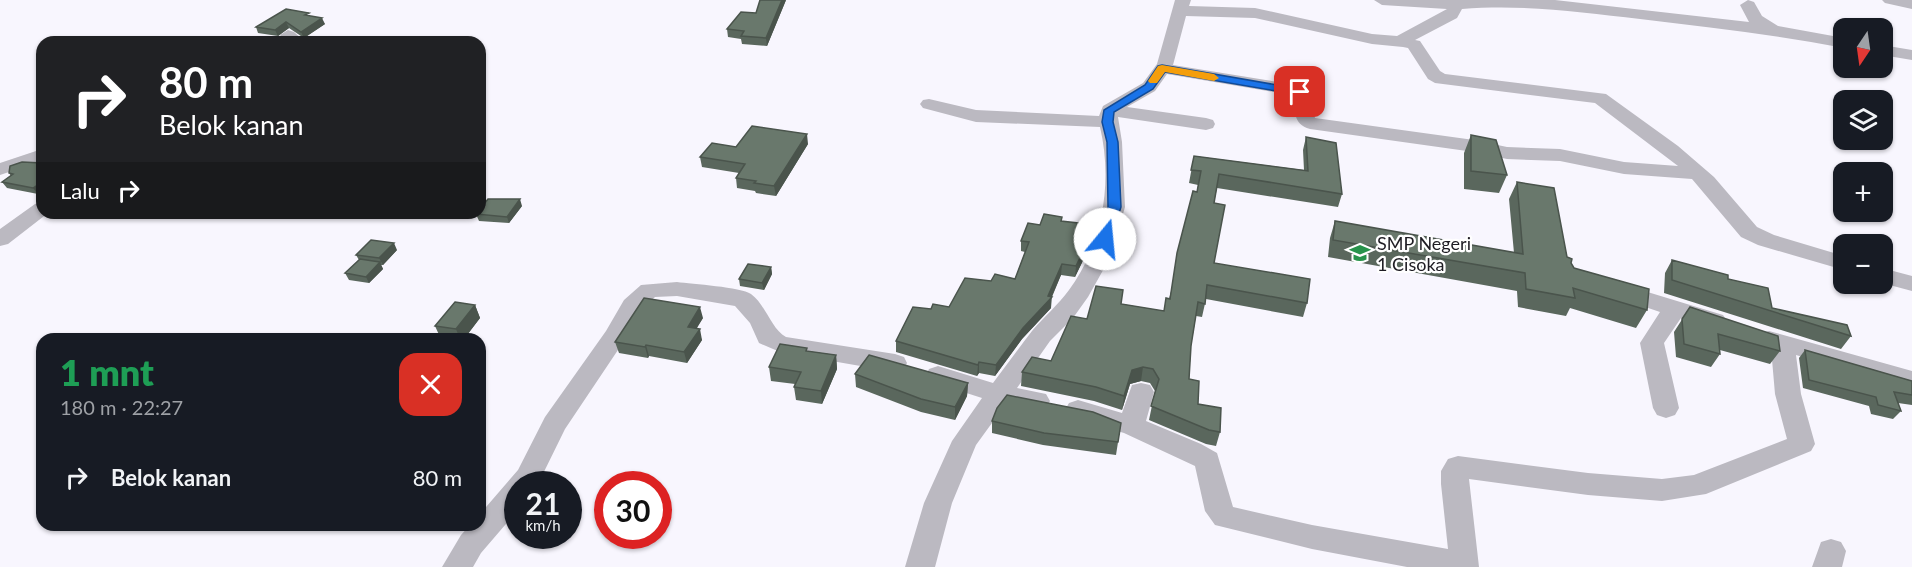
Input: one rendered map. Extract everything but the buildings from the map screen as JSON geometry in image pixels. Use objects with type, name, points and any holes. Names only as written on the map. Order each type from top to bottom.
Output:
[{"type":"street","points":[[1382,0],[1453,5],[1490,2],[1549,4],[1773,30],[1833,41]]},
{"type":"street","points":[[1890,0],[1912,4]]},
{"type":"street","points":[[1108,116],[1149,87],[1162,68],[1182,5],[1255,14],[1372,39],[1400,41],[1414,45],[1434,75],[1441,79],[1600,99],[1671,150],[1697,173],[1749,232],[1766,240],[1833,260]]},
{"type":"street","points":[[1400,41],[1451,15],[1455,10],[1453,5]]},
{"type":"street","points":[[1748,5],[1755,19],[1773,30]]},
{"type":"street","points":[[1893,52],[1912,55]]},
{"type":"street","points":[[1162,68],[1297,90],[1301,93],[1304,114],[1307,122],[1310,123],[1474,146],[1507,153],[1560,155],[1624,168],[1697,173]]},
{"type":"street","points":[[930,104],[976,117],[1108,116],[1206,124]]},
{"type":"street","points":[[920,567],[938,502],[965,441],[1042,335],[1065,312],[1100,256],[1115,207],[1113,142],[1108,116]]},
{"type":"street","points":[[0,169],[36,157]]},
{"type":"street","points":[[0,239],[36,212]]},
{"type":"street","points":[[1893,278],[1912,284]]},
{"type":"street","points":[[1598,285],[1783,343],[1912,380]]},
{"type":"street","points":[[531,471],[554,424],[615,335],[632,305],[649,290],[677,289],[742,299],[761,320],[767,337],[780,344],[883,359],[998,394],[1094,413],[1132,426],[1192,451],[1207,460],[1219,510],[1225,517],[1312,537],[1464,566],[1455,484],[1455,471],[1458,467],[1588,484],[1662,490],[1696,486],[1802,444],[1792,418],[1784,382],[1783,343]]},
{"type":"street","points":[[1666,408],[1652,343],[1676,308]]},
{"type":"street","points":[[1132,426],[1141,392]]},
{"type":"street","points":[[486,527],[504,506]]},
{"type":"street","points":[[457,567],[482,531]]},
{"type":"slow traffic","points":[[1153,81],[1162,68],[1214,78]]},
{"type":"place","name":"SMP Negeri 1 Cisoka","points":[[1360,253]]},
{"type":"route","points":[[1105,239],[1115,207],[1114,155],[1108,122],[1109,110],[1149,87],[1162,68],[1300,92]]}]
